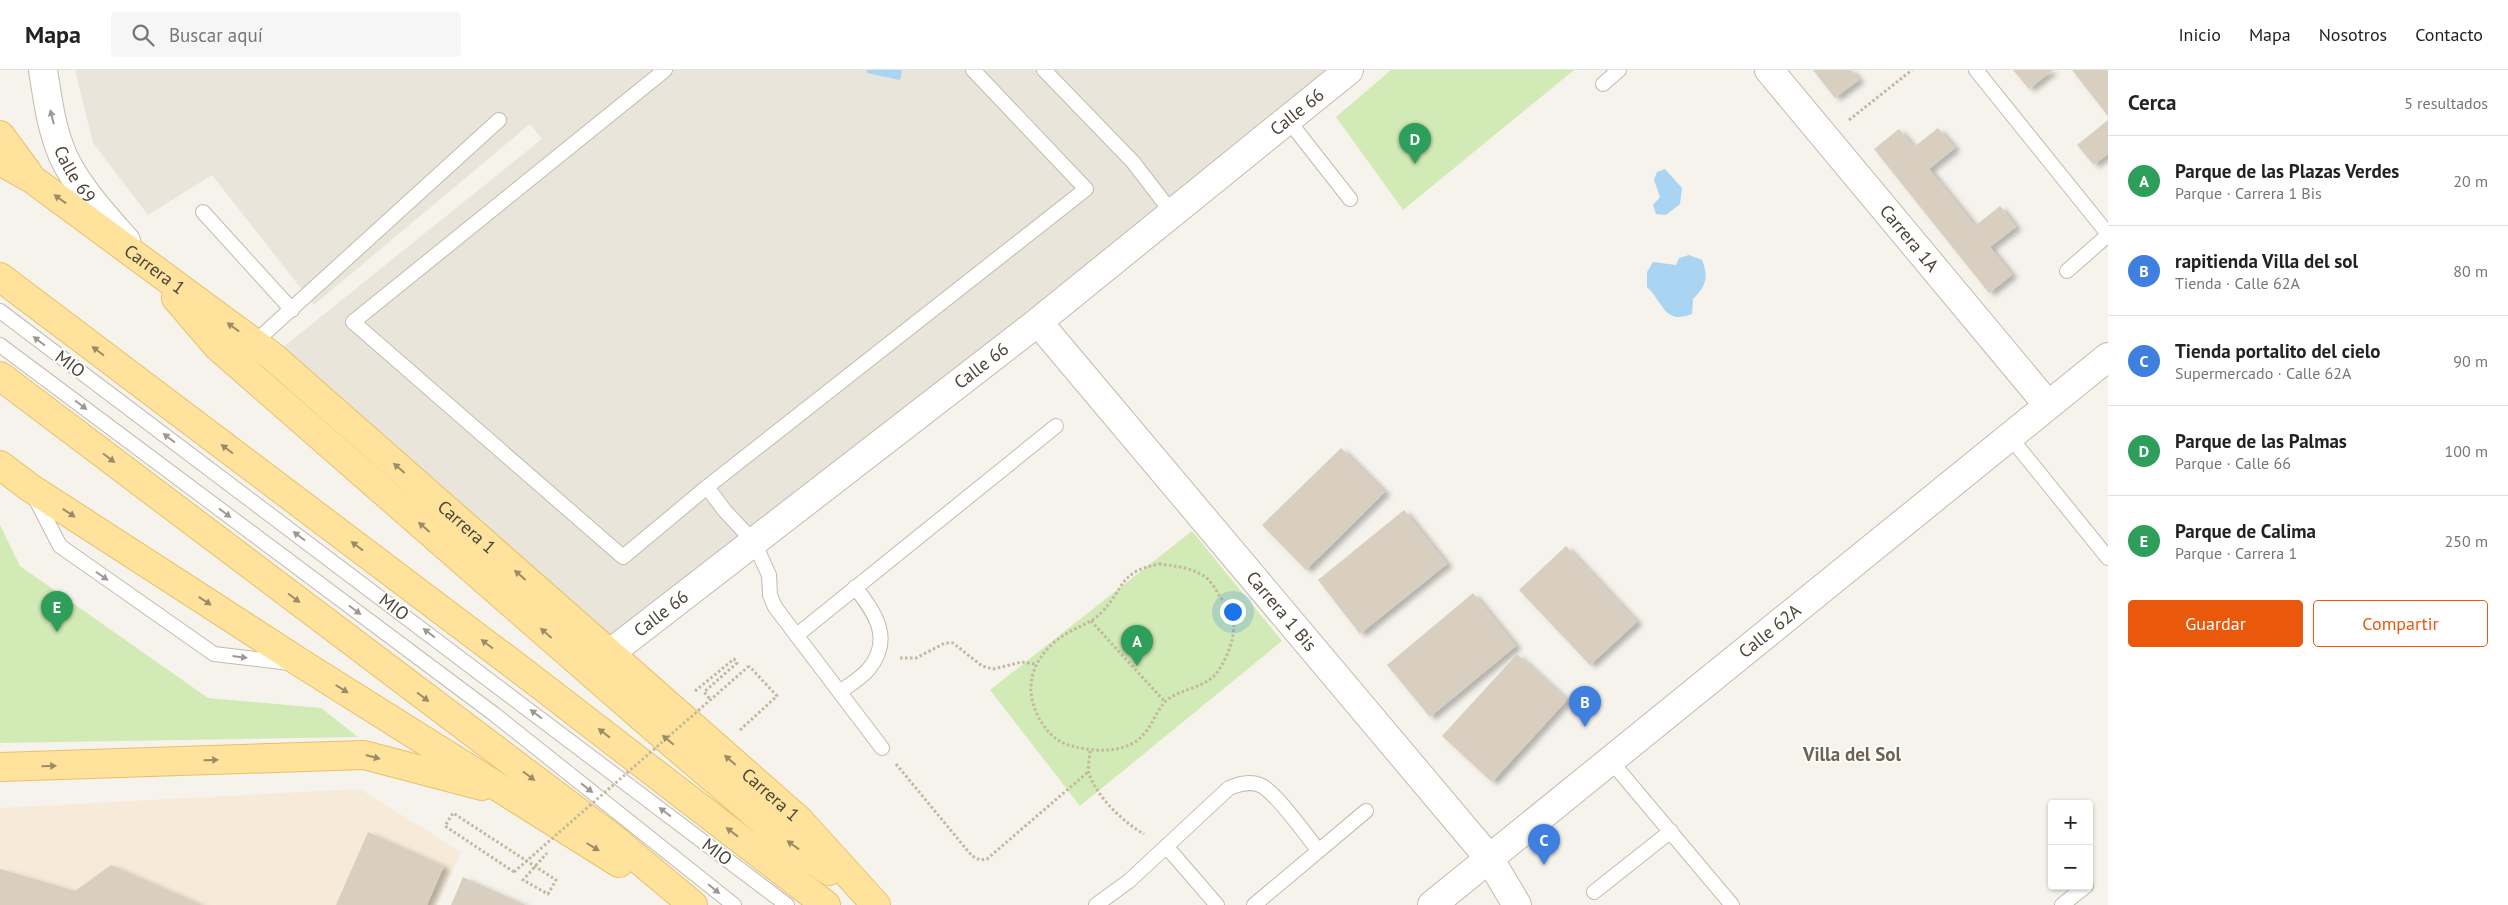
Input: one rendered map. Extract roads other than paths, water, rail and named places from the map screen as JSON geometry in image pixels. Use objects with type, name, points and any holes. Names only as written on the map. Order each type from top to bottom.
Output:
[{"type":"main road","points":[[0,135],[32,178]]},
{"type":"main road","points":[[0,161],[32,178]]},
{"type":"main road","name":"Carrera 1","points":[[32,178],[254,342],[798,820],[876,904]]},
{"type":"main road","points":[[142,259],[225,353],[783,838],[876,904]]},
{"type":"main road","points":[[0,277],[518,684],[826,905]]},
{"type":"main road","points":[[0,376],[614,839],[693,905]]},
{"type":"main road","points":[[0,465],[29,487],[304,665],[686,905]]},
{"type":"main road","points":[[0,767],[364,755],[508,793]]},
{"type":"street","name":"Calle 69","points":[[43,70],[51,116],[67,164],[100,210],[142,259]]},
{"type":"street","name":"Calle 66","points":[[609,654],[1038,322],[1349,70]]},
{"type":"street","name":"Carrera 1A","points":[[1769,70],[2048,405]]},
{"type":"street","name":"Carrera 1 Bis","points":[[1038,322],[1489,858],[1517,905]]},
{"type":"street","name":"Calle 62A","points":[[1432,905],[2108,357]]},
{"type":"lane","points":[[665,70],[352,322],[624,557],[707,487],[1086,189],[973,70]]},
{"type":"lane","points":[[1044,70],[1133,162],[1172,214]]},
{"type":"lane","points":[[1603,84],[1619,70]]},
{"type":"lane","points":[[1976,70],[2108,235],[2067,271]]},
{"type":"lane","points":[[254,342],[292,310],[499,120]]},
{"type":"lane","points":[[1288,120],[1350,199]]},
{"type":"lane","points":[[203,212],[292,310]]},
{"type":"lane","name":"MIO","points":[[0,311],[518,684],[787,905]]},
{"type":"lane","name":"MIO","points":[[0,345],[494,714],[734,905]]},
{"type":"lane","points":[[797,635],[1056,426]]},
{"type":"lane","points":[[2010,437],[2108,558]]},
{"type":"lane","points":[[29,487],[60,546],[214,654],[304,665]]},
{"type":"lane","points":[[707,487],[725,511],[754,542],[769,574],[770,595],[776,607],[882,748]]},
{"type":"lane","points":[[840,692],[868,670],[880,647],[880,627],[874,611],[855,587]]},
{"type":"lane","points":[[1610,760],[1732,905]]},
{"type":"lane","points":[[1096,905],[1129,881],[1229,788],[1242,782],[1260,785],[1273,795],[1318,850]]},
{"type":"lane","points":[[1254,905],[1366,811]]},
{"type":"lane","points":[[1594,892],[1670,831]]},
{"type":"lane","points":[[1166,846],[1217,905]]},
{"type":"lane","points":[[2062,905],[2081,890]]},
{"type":"water","points":[[867,70],[902,70],[900,80],[867,73]]},
{"type":"water","points":[[1665,169],[1682,188],[1680,204],[1666,215],[1656,214],[1653,205],[1660,197],[1654,180],[1657,172]]},
{"type":"water","points":[[1689,255],[1702,260],[1706,276],[1705,281],[1701,290],[1693,299],[1692,314],[1676,317],[1665,311],[1647,287],[1647,272],[1653,262],[1676,265],[1679,258]]},
{"type":"place","name":"Parque de las Palmas","points":[[1415,164]]},
{"type":"place","name":"Parque de Calima","points":[[57,632]]},
{"type":"place","name":"Parque de las Plazas Verdes","points":[[1137,666]]},
{"type":"place","name":"rapitienda Villa del sol","points":[[1585,727]]},
{"type":"place","name":"Tienda portalito del cielo","points":[[1544,865]]},
{"type":"district","name":"Villa del Sol","points":[[1852,754]]}]
